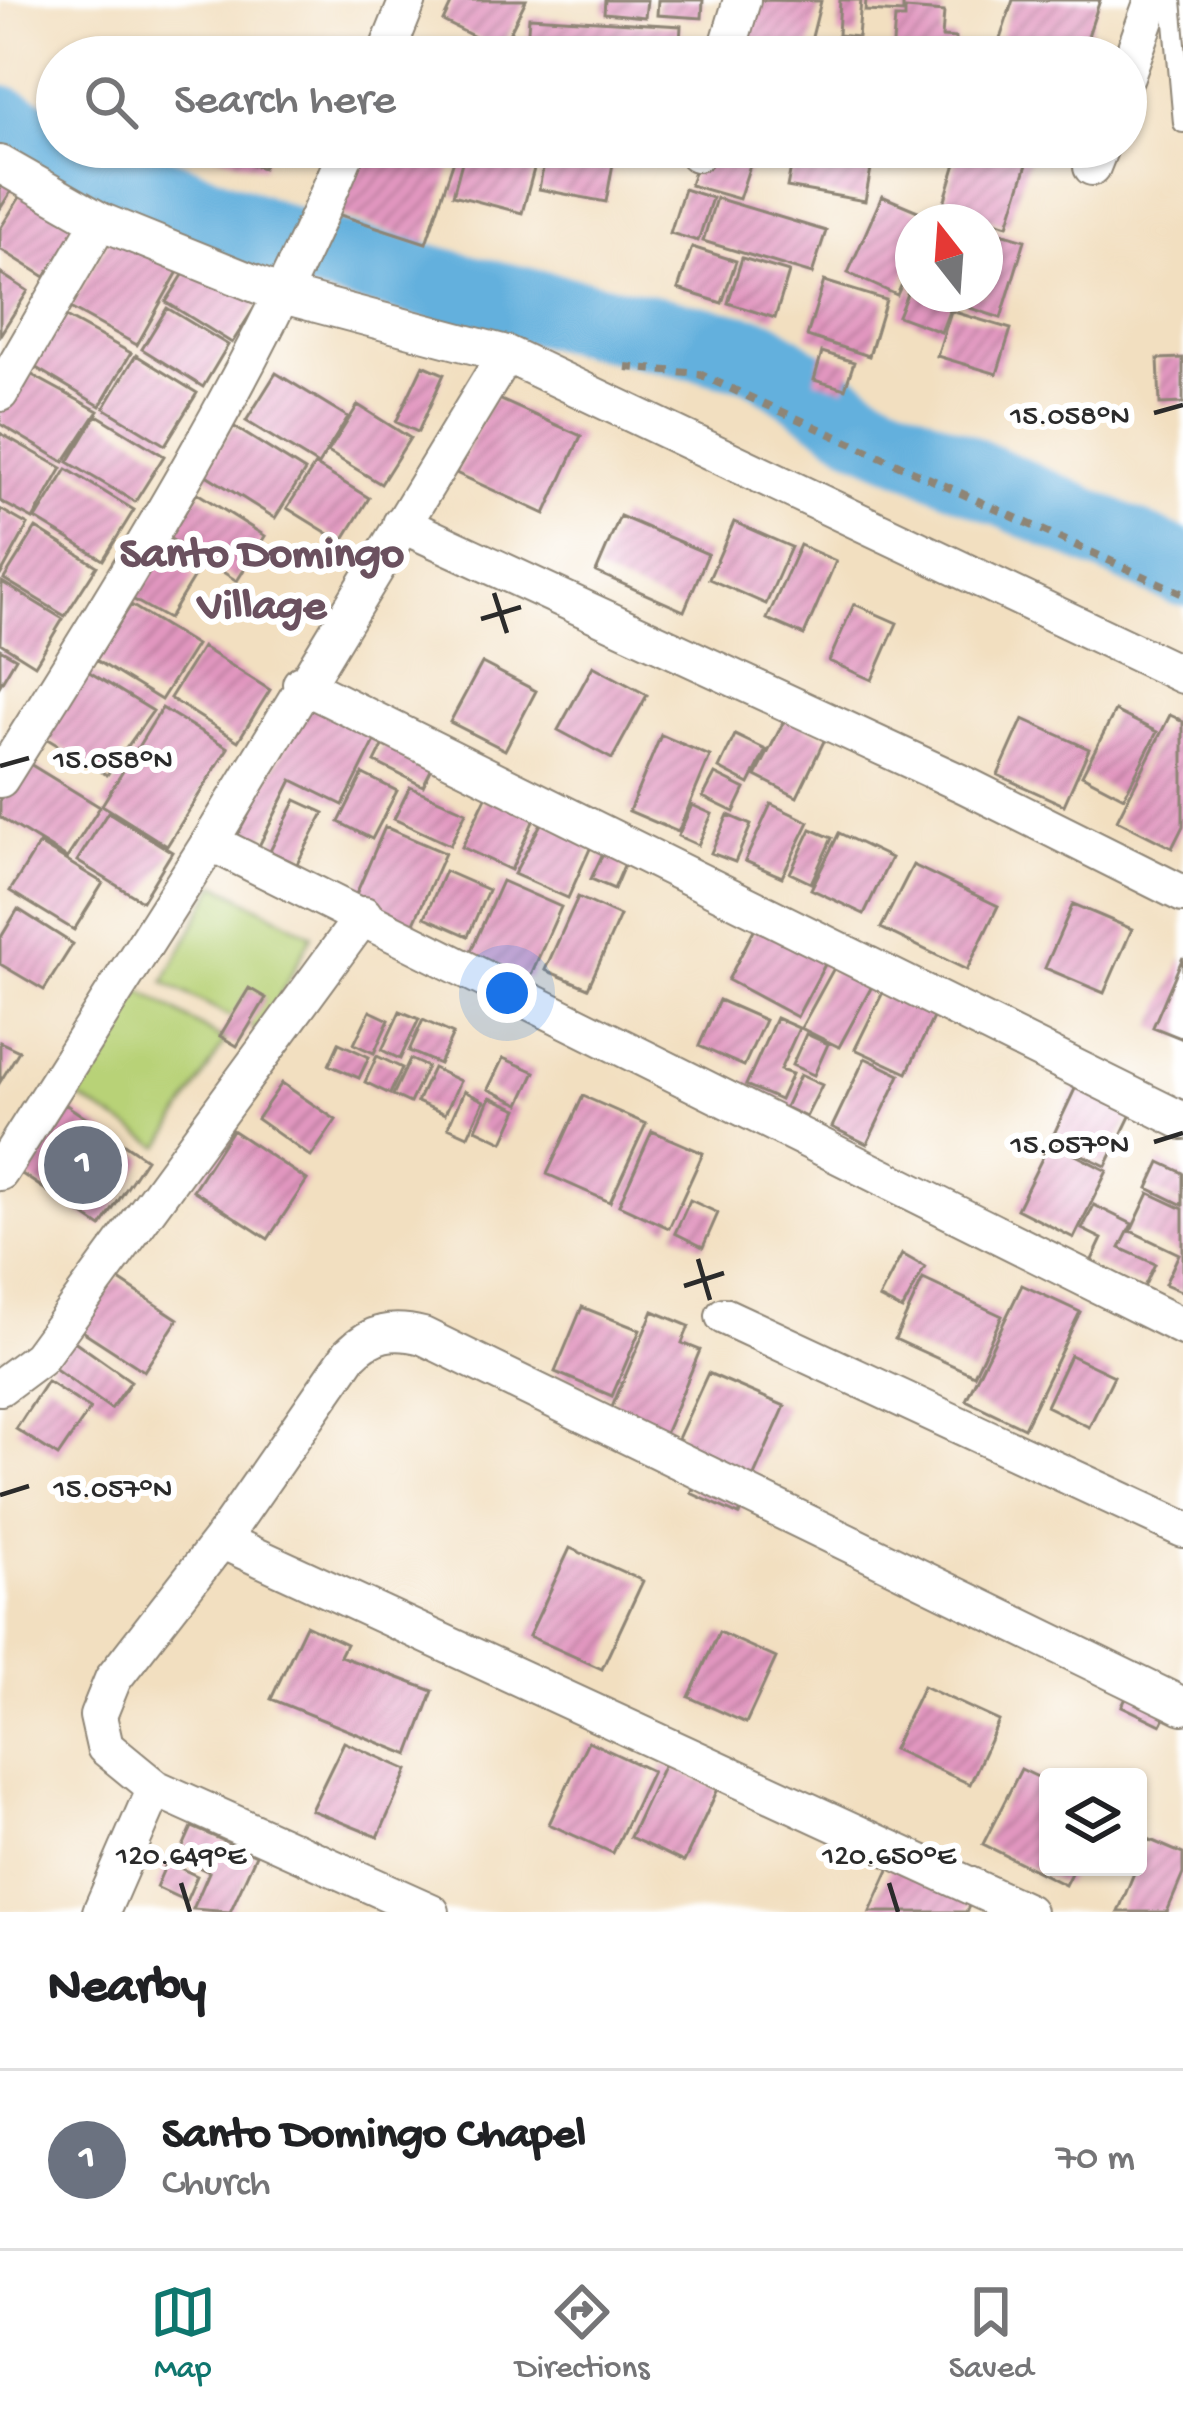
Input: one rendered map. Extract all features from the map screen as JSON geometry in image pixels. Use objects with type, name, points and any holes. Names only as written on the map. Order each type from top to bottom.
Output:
[{"type":"street","points":[[393,36],[408,0]]},
{"type":"street","points":[[731,36],[742,0]]},
{"type":"street","points":[[1140,36],[1153,0]]},
{"type":"street","points":[[0,164],[100,221],[283,295],[506,354],[1183,675]]},
{"type":"street","points":[[0,779],[158,526],[305,255],[340,168]]},
{"type":"street","points":[[0,393],[100,221]]},
{"type":"street","points":[[0,1172],[210,842],[301,684],[506,354]]},
{"type":"street","points":[[401,524],[964,785],[1183,894]]},
{"type":"street","points":[[301,684],[1183,1121]]},
{"type":"street","points":[[210,842],[1183,1327]]},
{"type":"street","points":[[0,1387],[39,1358],[364,915]]},
{"type":"street","points":[[724,1316],[1183,1529]]},
{"type":"street","points":[[431,1912],[154,1788],[105,1747],[98,1716],[113,1679],[221,1540],[350,1354],[366,1339],[403,1331],[1183,1706]]},
{"type":"street","points":[[221,1540],[1028,1912]]},
{"type":"street","points":[[101,1912],[154,1788]]},
{"type":"lane","points":[[1172,0],[1183,123]]},
{"type":"path","points":[[613,365],[699,374],[1183,594]]},
{"type":"green space","points":[[216,884],[312,935],[261,1032],[164,982]]},
{"type":"green space","points":[[140,990],[225,1041],[161,1147],[76,1096]]},
{"type":"building","points":[[453,0],[526,0],[508,36],[473,36],[443,21]]},
{"type":"building","points":[[605,0],[647,0],[645,17],[604,13]]},
{"type":"building","points":[[658,0],[703,0],[702,18],[657,15]]},
{"type":"building","points":[[755,0],[821,1],[812,36],[746,36]]},
{"type":"building","points":[[840,0],[861,0],[858,36],[838,35]]},
{"type":"building","points":[[866,0],[903,0],[903,13],[865,11]]},
{"type":"building","points":[[1013,0],[1100,0],[1088,36],[1001,36]]},
{"type":"building","points":[[905,9],[944,12],[942,36],[894,36],[895,18],[905,18]]},
{"type":"building","points":[[529,17],[681,26],[680,36],[528,36]]},
{"type":"building","points":[[352,168],[451,168],[426,243],[337,214]]},
{"type":"building","points":[[460,168],[534,168],[522,213],[453,195]]},
{"type":"building","points":[[543,168],[612,168],[606,202],[539,189]]},
{"type":"building","points":[[695,168],[749,168],[739,199],[690,185]]},
{"type":"building","points":[[791,168],[871,168],[865,201],[787,187]]},
{"type":"building","points":[[955,168],[1026,168],[1008,225],[1003,224],[1003,204],[944,204]]},
{"type":"building","points":[[0,169],[18,180],[0,209]]},
{"type":"building","points":[[684,189],[712,198],[698,241],[670,233]]},
{"type":"building","points":[[23,192],[78,225],[45,277],[0,249],[0,229]]},
{"type":"building","points":[[882,196],[901,204],[895,204],[895,294],[848,273]]},
{"type":"building","points":[[716,198],[826,231],[812,274],[703,241]]},
{"type":"building","points":[[114,230],[180,268],[137,345],[70,308]]},
{"type":"building","points":[[1003,233],[1025,240],[1003,312]]},
{"type":"building","points":[[692,247],[736,261],[722,303],[678,289]]},
{"type":"building","points":[[742,258],[789,272],[775,318],[728,303]]},
{"type":"building","points":[[193,259],[260,299],[232,343],[166,302]]},
{"type":"building","points":[[0,273],[28,291],[0,335]]},
{"type":"building","points":[[824,281],[886,300],[869,356],[807,336]]},
{"type":"building","points":[[167,308],[228,345],[203,387],[142,349]]},
{"type":"building","points":[[900,312],[949,312],[941,332],[898,316]]},
{"type":"building","points":[[951,312],[1011,329],[997,374],[937,356]]},
{"type":"building","points":[[64,316],[131,353],[100,406],[33,366]]},
{"type":"building","points":[[822,352],[854,362],[845,389],[814,380]]},
{"type":"building","points":[[136,355],[197,393],[165,445],[104,408]]},
{"type":"building","points":[[1183,358],[1183,403],[1160,404],[1158,359]]},
{"type":"building","points":[[423,365],[444,374],[418,432],[396,422]]},
{"type":"building","points":[[23,370],[98,411],[64,462],[0,424],[0,407]]},
{"type":"building","points":[[276,373],[348,417],[318,465],[246,421]]},
{"type":"building","points":[[492,396],[581,436],[545,514],[456,473]]},
{"type":"building","points":[[358,405],[410,438],[381,484],[328,452]]},
{"type":"building","points":[[97,415],[164,456],[135,502],[68,462]]},
{"type":"building","points":[[233,426],[305,471],[275,518],[203,473]]},
{"type":"building","points":[[0,433],[62,468],[33,519],[0,501]]},
{"type":"building","points":[[315,465],[369,498],[342,542],[287,508]]},
{"type":"building","points":[[67,469],[134,510],[103,560],[36,519]]},
{"type":"building","points":[[197,493],[265,536],[237,581],[169,538]]},
{"type":"building","points":[[0,509],[28,525],[0,576]]},
{"type":"building","points":[[620,516],[708,554],[684,611],[596,572]]},
{"type":"building","points":[[734,522],[791,547],[766,604],[709,579]]},
{"type":"building","points":[[36,528],[97,566],[65,616],[4,579]]},
{"type":"building","points":[[800,545],[836,561],[804,635],[767,619]]},
{"type":"building","points":[[155,552],[195,575],[168,619],[127,596]]},
{"type":"building","points":[[2,582],[63,619],[35,665],[0,643]]},
{"type":"building","points":[[854,604],[897,623],[872,680],[829,661]]},
{"type":"building","points":[[131,605],[196,645],[161,700],[96,660]]},
{"type":"building","points":[[202,647],[270,690],[238,741],[170,698]]},
{"type":"building","points":[[0,649],[16,658],[0,685]]},
{"type":"building","points":[[482,663],[536,691],[505,750],[450,722]]},
{"type":"building","points":[[593,666],[647,695],[612,759],[558,730]]},
{"type":"building","points":[[86,670],[153,711],[107,775],[44,737]]},
{"type":"building","points":[[309,703],[377,737],[343,805],[292,780],[254,856],[232,845]]},
{"type":"building","points":[[162,708],[228,748],[167,846],[102,805]]},
{"type":"building","points":[[1115,711],[1157,732],[1124,797],[1082,775]]},
{"type":"building","points":[[1170,715],[1183,721],[1183,826],[1172,848],[1117,820]]},
{"type":"building","points":[[786,717],[826,737],[797,797],[756,776]]},
{"type":"building","points":[[1023,719],[1089,749],[1064,805],[998,775]]},
{"type":"building","points":[[661,735],[710,756],[678,832],[629,811]]},
{"type":"building","points":[[735,735],[766,750],[749,784],[719,768]]},
{"type":"building","points":[[385,742],[433,766],[423,786],[375,762]]},
{"type":"building","points":[[20,758],[100,807],[67,858],[0,817],[0,790]]},
{"type":"building","points":[[363,774],[397,791],[372,839],[339,822]]},
{"type":"building","points":[[715,774],[745,789],[734,812],[703,797]]},
{"type":"building","points":[[410,787],[466,812],[450,845],[394,819]]},
{"type":"building","points":[[488,793],[536,815],[511,870],[462,847]]},
{"type":"building","points":[[296,800],[324,813],[297,864],[270,851]]},
{"type":"building","points":[[771,804],[809,822],[782,877],[745,861]]},
{"type":"building","points":[[692,805],[712,814],[698,845],[678,836]]},
{"type":"building","points":[[108,812],[172,852],[142,901],[77,861]]},
{"type":"building","points":[[728,815],[751,825],[735,862],[711,853]]},
{"type":"building","points":[[543,820],[593,842],[568,898],[514,874]]},
{"type":"building","points":[[385,827],[445,853],[413,925],[354,899]]},
{"type":"building","points":[[811,829],[832,838],[811,883],[790,873]]},
{"type":"building","points":[[839,833],[891,858],[864,914],[811,889]]},
{"type":"building","points":[[39,844],[103,883],[74,930],[10,891]]},
{"type":"building","points":[[603,853],[625,863],[614,889],[591,879]]},
{"type":"building","points":[[913,865],[998,906],[967,970],[881,928]]},
{"type":"building","points":[[445,871],[488,890],[468,936],[425,917]]},
{"type":"building","points":[[502,881],[561,907],[529,979],[470,953]]},
{"type":"building","points":[[578,897],[620,916],[588,988],[545,970]]},
{"type":"building","points":[[1073,904],[1132,929],[1104,993],[1045,968]]},
{"type":"building","points":[[18,909],[73,944],[44,990],[0,964],[0,939]]},
{"type":"building","points":[[759,920],[829,957],[797,1017],[728,980]]},
{"type":"building","points":[[840,957],[877,977],[839,1047],[801,1028]]},
{"type":"building","points":[[1183,957],[1183,1039],[1153,1027]]},
{"type":"building","points":[[888,982],[939,1005],[907,1073],[855,1049]]},
{"type":"building","points":[[249,988],[266,998],[237,1046],[220,1036]]},
{"type":"building","points":[[719,1000],[765,1020],[744,1066],[699,1046]]},
{"type":"building","points":[[370,1011],[389,1020],[374,1053],[354,1044]]},
{"type":"building","points":[[400,1011],[419,1019],[400,1059],[382,1050]]},
{"type":"building","points":[[776,1018],[799,1028],[780,1070],[792,1074],[780,1100],[746,1085]]},
{"type":"building","points":[[423,1020],[453,1034],[439,1064],[409,1051]]},
{"type":"building","points":[[806,1034],[828,1044],[814,1075],[792,1065]]},
{"type":"building","points":[[0,1042],[19,1051],[0,1082]]},
{"type":"building","points":[[339,1043],[369,1057],[359,1078],[329,1065]]},
{"type":"building","points":[[377,1056],[402,1068],[390,1094],[365,1082]]},
{"type":"building","points":[[503,1058],[535,1072],[520,1104],[488,1089]]},
{"type":"building","points":[[865,1058],[900,1075],[867,1144],[832,1127]]},
{"type":"building","points":[[410,1059],[427,1067],[410,1103],[393,1095]]},
{"type":"building","points":[[433,1068],[460,1081],[445,1114],[417,1102]]},
{"type":"building","points":[[800,1075],[822,1085],[806,1117],[785,1107]]},
{"type":"building","points":[[1081,1076],[1137,1102],[1106,1166],[1051,1140]]},
{"type":"building","points":[[282,1083],[336,1120],[311,1157],[257,1119]]},
{"type":"building","points":[[464,1091],[484,1101],[468,1136],[448,1127]]},
{"type":"building","points":[[583,1096],[646,1124],[610,1202],[547,1174]]},
{"type":"building","points":[[490,1097],[518,1109],[503,1142],[476,1129]]},
{"type":"building","points":[[65,1104],[146,1159],[101,1227],[19,1172]]},
{"type":"building","points":[[232,1130],[307,1180],[268,1239],[193,1190]]},
{"type":"building","points":[[652,1131],[703,1153],[669,1228],[619,1205]]},
{"type":"building","points":[[1050,1142],[1107,1171],[1074,1238],[1017,1209]]},
{"type":"building","points":[[1160,1162],[1183,1173],[1183,1205],[1148,1188]]},
{"type":"building","points":[[1149,1193],[1183,1209],[1183,1292],[1165,1284],[1179,1254],[1131,1231]]},
{"type":"building","points":[[690,1200],[718,1213],[703,1247],[675,1233]]},
{"type":"building","points":[[1094,1205],[1132,1224],[1120,1248],[1155,1264],[1144,1287],[1091,1262],[1102,1239],[1082,1229]]},
{"type":"building","points":[[902,1254],[925,1267],[902,1310],[879,1298]]},
{"type":"building","points":[[116,1278],[178,1319],[144,1371],[81,1330]]},
{"type":"building","points":[[923,1279],[1002,1316],[974,1375],[895,1339]]},
{"type":"building","points":[[1022,1285],[1080,1312],[1024,1428],[966,1400]]},
{"type":"building","points":[[582,1307],[640,1330],[612,1396],[555,1372]]},
{"type":"building","points":[[653,1311],[689,1326],[682,1343],[700,1350],[665,1434],[610,1412]]},
{"type":"building","points":[[70,1338],[131,1381],[111,1409],[50,1365]]},
{"type":"building","points":[[1070,1355],[1114,1376],[1089,1427],[1046,1406]]},
{"type":"building","points":[[708,1373],[785,1406],[748,1489],[671,1454]]},
{"type":"building","points":[[47,1381],[90,1409],[58,1456],[16,1429]]},
{"type":"building","points":[[699,1477],[746,1498],[739,1515],[691,1493]]},
{"type":"building","points":[[570,1548],[643,1581],[602,1669],[529,1636]]},
{"type":"building","points":[[306,1625],[346,1644],[340,1656],[433,1691],[409,1755],[271,1699]]},
{"type":"building","points":[[719,1632],[776,1658],[746,1723],[689,1697]]},
{"type":"building","points":[[923,1686],[999,1721],[970,1784],[893,1749]]},
{"type":"building","points":[[1130,1690],[1169,1709],[1161,1725],[1122,1706]]},
{"type":"building","points":[[588,1741],[652,1771],[613,1853],[549,1824]]},
{"type":"building","points":[[344,1742],[408,1770],[378,1837],[311,1810]]},
{"type":"building","points":[[664,1764],[718,1789],[684,1862],[630,1837]]},
{"type":"building","points":[[1021,1769],[1039,1778],[1039,1872],[983,1844]]},
{"type":"building","points":[[192,1827],[256,1855],[230,1912],[193,1909],[209,1872],[178,1858]]},
{"type":"building","points":[[1147,1841],[1183,1854],[1183,1874],[1167,1912],[1118,1912],[1133,1876],[1147,1876]]},
{"type":"building","points":[[894,1859],[974,1896],[966,1912],[870,1912]]},
{"type":"building","points":[[167,1862],[197,1876],[186,1901],[156,1887]]},
{"type":"building","points":[[1047,1876],[1070,1876],[1065,1885]]},
{"type":"waterway","points":[[0,122],[36,139]]},
{"type":"waterway","points":[[96,168],[298,248],[476,294],[759,356],[864,427],[1183,569]]},
{"type":"place","name":"Santo Domingo Chapel","points":[[83,1165]]},
{"type":"district","name":"Santo Domingo Village","points":[[262,575]]}]
